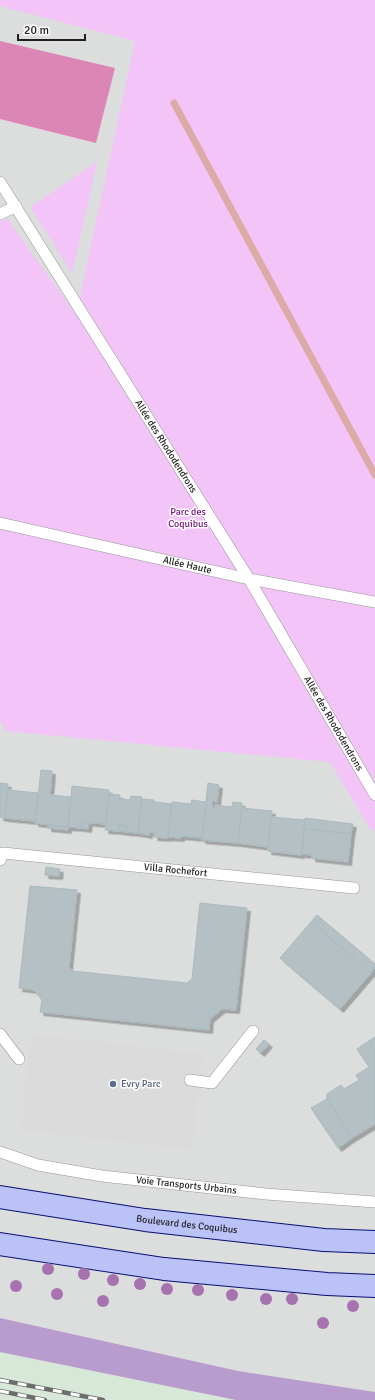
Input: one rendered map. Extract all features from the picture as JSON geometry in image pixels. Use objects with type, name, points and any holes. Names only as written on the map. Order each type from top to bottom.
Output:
[{"type":"main road","name":"Boulevard des Coquibus","points":[[0,1197],[145,1220],[324,1240],[375,1242]]},
{"type":"main road","points":[[0,1244],[164,1269],[327,1284],[375,1286]]},
{"type":"lane","name":"Allée des Rhododendrons","points":[[0,182],[249,579],[375,796]]},
{"type":"lane","points":[[0,214],[16,206]]},
{"type":"lane","name":"Allée Haute","points":[[0,523],[249,579],[375,602]]},
{"type":"lane","name":"Villa Rochefort","points":[[0,860],[4,853],[354,888]]},
{"type":"lane","points":[[190,1080],[212,1083],[253,1031]]},
{"type":"lane","points":[[0,1034],[19,1059]]},
{"type":"lane","name":"Voie Transports Urbains","points":[[0,1152],[38,1165],[102,1176],[266,1194],[375,1202]]},
{"type":"shaded area","points":[[0,0],[375,0],[375,1400],[0,1400]]},
{"type":"shaded area","points":[[0,41],[115,68],[96,143],[0,119]]},
{"type":"shaded area","name":"Evry Parc","points":[[33,1034],[203,1054],[192,1150],[22,1130],[27,1061]]},
{"type":"shaded area","points":[[0,1318],[238,1371],[375,1392],[375,1400],[236,1400],[0,1352]]},
{"type":"shaded area","points":[[0,1352],[236,1400],[0,1400]]},
{"type":"green space","name":"Parc des Coquibus","points":[[0,0],[375,0],[375,830],[371,830],[330,762],[6,731],[0,720],[0,222],[7,218],[76,315],[135,41],[0,6]]},
{"type":"green space","points":[[97,162],[72,273],[30,207]]},
{"type":"building","points":[[41,770],[52,771],[50,795],[71,797],[68,827],[35,823]]},
{"type":"building","points":[[0,783],[8,784],[5,818],[0,817]]},
{"type":"building","points":[[208,783],[219,785],[217,802],[212,801],[212,807],[215,808],[215,805],[232,807],[233,802],[242,803],[238,843],[202,840]]},
{"type":"building","points":[[72,786],[109,790],[106,824],[82,822],[82,828],[68,827]]},
{"type":"building","points":[[8,790],[38,793],[35,821],[5,818]]},
{"type":"building","points":[[109,794],[120,795],[119,799],[130,800],[131,796],[142,797],[138,833],[126,832],[127,826],[119,825],[119,831],[105,830]]},
{"type":"building","points":[[142,799],[172,804],[168,838],[154,837],[155,833],[149,832],[149,835],[138,833]]},
{"type":"building","points":[[192,800],[206,802],[202,838],[181,836],[181,838],[168,837],[172,802],[191,804]]},
{"type":"building","points":[[242,808],[272,811],[268,847],[238,843]]},
{"type":"building","points":[[271,817],[305,820],[301,855],[268,851]]},
{"type":"building","points":[[305,818],[353,824],[351,834],[304,829]]},
{"type":"building","points":[[82,822],[89,822],[88,829],[82,828]]},
{"type":"building","points":[[48,825],[68,827],[68,830],[48,828]]},
{"type":"building","points":[[119,825],[127,826],[126,832],[119,831]]},
{"type":"building","points":[[304,829],[351,834],[348,862],[312,858],[312,855],[302,854]]},
{"type":"building","points":[[46,867],[60,869],[59,876],[45,875]]},
{"type":"building","points":[[30,886],[77,890],[69,967],[72,971],[187,983],[192,979],[200,903],[247,908],[236,1010],[222,1009],[210,1019],[209,1030],[40,1012],[42,1000],[34,990],[19,988]]},
{"type":"building","points":[[317,915],[375,964],[375,967],[371,973],[311,922]]},
{"type":"building","points":[[311,922],[371,973],[340,1009],[280,958]]},
{"type":"building","points":[[375,1037],[375,1124],[352,1138],[327,1099],[327,1094],[341,1085],[344,1089],[359,1080],[356,1075],[369,1067],[357,1049]]},
{"type":"building","points":[[264,1040],[269,1044],[261,1053],[256,1049]]},
{"type":"building","points":[[327,1099],[352,1138],[338,1148],[311,1108]]},
{"type":"waterway","points":[[174,103],[375,475]]},
{"type":"railway","points":[[0,1380],[103,1400]]},
{"type":"railway","points":[[0,1391],[45,1400]]},
{"type":"place","name":"Evry Parc","points":[[113,1084]]}]
